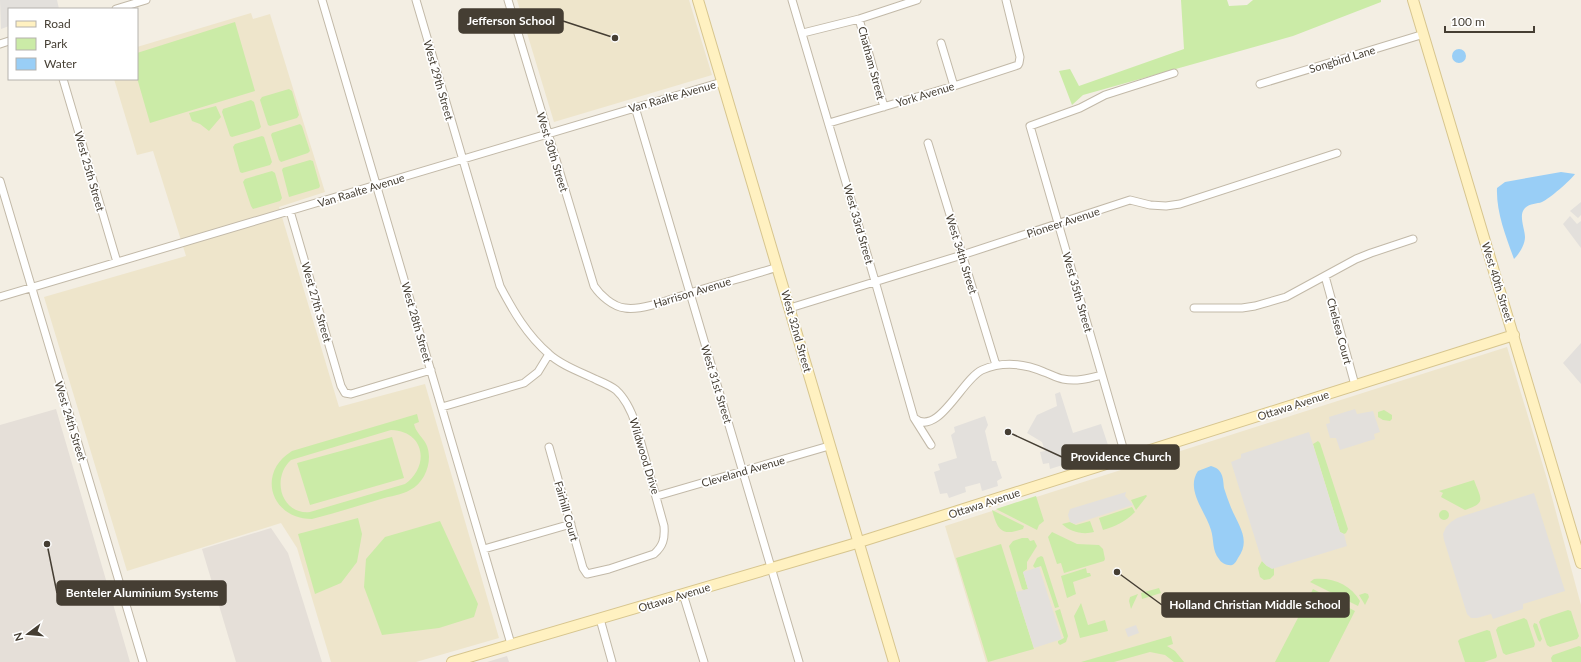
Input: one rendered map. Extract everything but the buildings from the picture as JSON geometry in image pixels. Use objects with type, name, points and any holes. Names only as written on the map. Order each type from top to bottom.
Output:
[{"type":"street","points":[[119,8],[134,2],[146,0]]},
{"type":"street","name":"West 28th Street","points":[[322,0],[511,644]]},
{"type":"street","name":"West 29th Street","points":[[416,0],[462,159]]},
{"type":"street","name":"West 30th Street","points":[[508,0],[594,286],[599,293],[607,299]]},
{"type":"street","name":"West 32nd Street","points":[[698,0],[894,662]]},
{"type":"street","name":"West 33rd Street","points":[[792,0],[914,418],[931,445]]},
{"type":"street","points":[[802,33],[859,19],[917,0]]},
{"type":"street","name":"York Avenue","points":[[829,123],[1016,66],[1019,63],[1020,57],[1006,0]]},
{"type":"street","name":"West 40th Street","points":[[1413,0],[1581,563]]},
{"type":"street","name":"Chatham Street","points":[[859,19],[884,106]]},
{"type":"street","name":"Songbird Lane","points":[[1260,84],[1424,34]]},
{"type":"street","points":[[941,43],[954,86]]},
{"type":"street","name":"West 35th Street","points":[[1126,458],[1030,126],[1080,108],[1104,95],[1174,73]]},
{"type":"street","name":"West 25th Street","points":[[63,80],[117,262]]},
{"type":"street","name":"Van Raalte Avenue","points":[[0,297],[722,82]]},
{"type":"street","name":"West 31st Street","points":[[635,107],[799,662]]},
{"type":"street","name":"West 34th Street","points":[[928,143],[996,365]]},
{"type":"street","name":"Pioneer Avenue","points":[[790,308],[962,255],[1130,200],[1150,205],[1166,206],[1180,204],[1337,153]]},
{"type":"street","name":"Wildwood Drive","points":[[462,159],[500,286],[523,326],[549,354],[563,364],[616,390],[632,413],[657,496],[665,534],[664,542],[654,554],[609,569],[587,574]]},
{"type":"street","name":"West 24th Street","points":[[0,181],[143,662]]},
{"type":"street","name":"West 27th Street","points":[[290,211],[341,386],[345,393],[351,394],[431,370]]},
{"type":"street","points":[[1194,308],[1229,309],[1255,306],[1286,297],[1371,253],[1413,239]]},
{"type":"street","name":"Harrison Avenue","points":[[607,299],[619,306],[632,308],[658,304],[778,267]]},
{"type":"street","name":"Chelsea Court","points":[[1324,276],[1355,385]]},
{"type":"street","name":"Ottawa Avenue","points":[[452,662],[858,542],[1514,335]]},
{"type":"street","points":[[442,407],[524,383],[538,372],[549,354]]},
{"type":"street","points":[[914,418],[918,422],[934,420],[942,413],[975,374],[996,365],[1022,365],[1063,380],[1082,380],[1102,375]]},
{"type":"street","name":"Cleveland Avenue","points":[[657,496],[830,446]]},
{"type":"street","name":"Fairhill Court","points":[[549,448],[583,568],[587,574]]},
{"type":"street","points":[[484,549],[571,524]]},
{"type":"street","points":[[683,594],[704,662]]},
{"type":"street","points":[[600,619],[612,662]]},
{"type":"shaded area","points":[[0,0],[57,0],[59,8],[8,8],[8,26],[1,29]]},
{"type":"shaded area","points":[[517,0],[689,0],[712,75],[554,122]]},
{"type":"shaded area","points":[[251,13],[253,19],[270,14],[325,192],[279,207],[339,407],[425,384],[499,638],[416,662],[331,662],[297,548],[281,523],[127,571],[44,297],[186,256],[153,151],[137,155],[114,80],[138,80],[138,47]]},
{"type":"shaded area","points":[[1581,202],[1581,215],[1578,218],[1570,211]]},
{"type":"shaded area","points":[[1570,216],[1577,224],[1581,221],[1581,248],[1563,224]]},
{"type":"shaded area","points":[[1581,343],[1581,384],[1563,363]]},
{"type":"shaded area","points":[[1507,347],[1547,479],[1581,605],[1581,662],[986,662],[945,526]]},
{"type":"shaded area","points":[[1060,392],[1073,433],[1101,424],[1108,445],[1103,447],[1104,452],[1050,469],[1049,463],[1043,464],[1040,452],[1045,451],[1042,442],[1027,433],[1037,415],[1057,406],[1055,394]]},
{"type":"shaded area","points":[[56,409],[130,662],[0,662],[0,425]]},
{"type":"shaded area","points":[[1355,409],[1357,414],[1373,411],[1380,432],[1374,434],[1375,439],[1340,450],[1336,438],[1330,438],[1326,424],[1330,423],[1329,417]]},
{"type":"shaded area","points":[[985,416],[988,425],[985,431],[992,461],[996,461],[1002,478],[997,481],[998,486],[982,491],[980,483],[965,487],[966,492],[949,498],[947,493],[940,494],[934,472],[940,470],[938,464],[957,458],[951,435],[955,432],[954,427]]},
{"type":"shaded area","points":[[1309,432],[1340,532],[1344,534],[1347,546],[1272,569],[1262,561],[1231,462],[1241,458],[1241,454]]},
{"type":"shaded area","points":[[1126,492],[1125,496],[1133,505],[1075,524],[1070,522],[1068,515],[1070,509]]},
{"type":"shaded area","points":[[1534,493],[1565,591],[1523,604],[1523,609],[1493,619],[1491,614],[1471,618],[1467,614],[1444,540],[1443,534],[1446,527],[1457,518]]},
{"type":"shaded area","points":[[271,528],[288,553],[322,662],[236,662],[202,549]]},
{"type":"shaded area","points":[[1039,567],[1062,639],[1034,648],[1016,592],[1028,589],[1023,572]]},
{"type":"shaded area","points":[[1136,625],[1139,633],[1128,637],[1125,629]]},
{"type":"shaded area","points":[[507,656],[509,662],[487,662]]},
{"type":"green space","points":[[1181,0],[1227,0],[1229,6],[1247,5],[1253,0],[1381,0],[1381,2],[1293,36],[1083,95],[1072,105],[1059,71],[1070,69],[1079,86],[1184,49]]},
{"type":"green space","points":[[235,22],[255,91],[150,123],[138,80],[138,53]]},
{"type":"green space","points":[[289,89],[292,91],[299,115],[297,118],[270,126],[268,125],[260,100],[262,97]]},
{"type":"green space","points":[[251,100],[254,102],[261,127],[259,129],[232,137],[230,136],[222,112],[223,109]]},
{"type":"green space","points":[[216,106],[221,117],[209,131],[200,124],[192,121],[189,113]]},
{"type":"green space","points":[[300,124],[310,151],[281,162],[271,135],[272,133]]},
{"type":"green space","points":[[262,136],[264,137],[272,162],[270,165],[242,173],[240,172],[233,147],[235,144]]},
{"type":"green space","points":[[310,160],[313,161],[320,186],[319,188],[289,197],[282,170],[283,168]]},
{"type":"green space","points":[[272,171],[275,173],[282,198],[280,201],[253,209],[243,182],[245,179]]},
{"type":"green space","points":[[1384,410],[1392,415],[1392,419],[1390,421],[1383,420],[1378,417],[1378,412]]},
{"type":"green space","points":[[417,414],[419,422],[414,424],[427,446],[429,462],[424,476],[418,484],[407,492],[312,519],[298,517],[287,511],[278,503],[273,493],[272,482],[274,471],[281,460],[292,451]],"holes":[[[391,430],[402,432],[411,436],[417,443],[421,459],[413,477],[405,484],[310,512],[292,508],[286,502],[282,494],[281,476],[291,460]]]},
{"type":"green space","points":[[392,437],[404,478],[310,505],[297,463]]},
{"type":"green space","points":[[1318,441],[1320,443],[1348,529],[1344,534],[1340,532],[1313,444]]},
{"type":"green space","points":[[1474,480],[1480,496],[1480,500],[1477,505],[1465,510],[1441,497],[1443,493],[1439,491]]},
{"type":"green space","points":[[1146,495],[1147,496],[1136,510],[1131,500]]},
{"type":"green space","points":[[1036,496],[1044,521],[1039,525],[1037,530],[996,509]]},
{"type":"green space","points":[[1132,507],[1135,512],[1128,518],[1103,530],[1099,518]]},
{"type":"green space","points":[[992,510],[1024,526],[1023,529],[1012,532],[1002,530],[997,525]]},
{"type":"green space","points":[[1442,510],[1446,510],[1448,511],[1448,519],[1442,520],[1439,517],[1439,513]]},
{"type":"green space","points":[[358,518],[362,534],[357,562],[341,583],[315,594],[298,534]]},
{"type":"green space","points":[[440,521],[478,604],[474,617],[439,628],[382,635],[364,587],[366,559],[385,537]]},
{"type":"green space","points":[[1090,521],[1094,532],[1090,533],[1073,531],[1062,524],[1070,522],[1076,525]]},
{"type":"green space","points":[[1052,532],[1077,544],[1099,545],[1103,549],[1104,561],[1064,573],[1061,563],[1057,564],[1048,537]]},
{"type":"green space","points":[[1028,538],[1030,541],[1034,540],[1037,546],[1027,562],[1027,569],[1023,572],[1028,589],[1024,590],[1022,589],[1009,546],[1013,541]]},
{"type":"green space","points":[[1001,544],[1034,649],[988,662],[956,558]]},
{"type":"green space","points":[[1041,556],[1043,557],[1059,607],[1055,608],[1041,566],[1035,568],[1033,566],[1037,558]]},
{"type":"green space","points":[[1262,561],[1267,566],[1274,568],[1274,575],[1270,579],[1264,580],[1260,577],[1258,568]]},
{"type":"green space","points":[[1086,568],[1087,573],[1090,573],[1091,576],[1073,582],[1076,594],[1067,598],[1061,576]]},
{"type":"green space","points":[[1314,579],[1328,579],[1346,586],[1360,601],[1358,606],[1310,582]]},
{"type":"green space","points":[[1159,588],[1161,593],[1142,599],[1141,593]]},
{"type":"green space","points":[[1313,589],[1355,611],[1329,662],[1275,662]]},
{"type":"green space","points":[[1365,593],[1368,594],[1369,597],[1365,605],[1359,595]]},
{"type":"green space","points":[[1138,594],[1131,609],[1129,601],[1130,597]]},
{"type":"green space","points":[[1081,603],[1088,625],[1105,620],[1108,631],[1080,638],[1074,616]]},
{"type":"green space","points":[[1060,609],[1068,636],[1066,642],[1060,645],[1058,641],[1064,638],[1055,611]]},
{"type":"green space","points":[[1568,610],[1571,611],[1579,636],[1577,639],[1550,647],[1547,645],[1539,622],[1541,619]]},
{"type":"green space","points":[[1524,618],[1527,620],[1535,644],[1534,647],[1506,655],[1503,653],[1496,630],[1498,627]]},
{"type":"green space","points":[[1534,623],[1537,624],[1542,639],[1540,642],[1533,626]]},
{"type":"green space","points":[[1487,630],[1490,631],[1497,656],[1496,658],[1484,662],[1465,662],[1458,641]]},
{"type":"green space","points":[[1171,636],[1173,644],[1167,646],[1175,651],[1184,662],[1174,662],[1165,655],[1150,652],[1114,662],[1081,662]]},
{"type":"green space","points":[[1579,646],[1581,647],[1581,662],[1552,662],[1551,658],[1553,655]]},
{"type":"water","points":[[1456,49],[1462,49],[1466,53],[1466,59],[1462,63],[1456,63],[1452,59],[1452,53]]},
{"type":"water","points":[[1561,172],[1575,174],[1565,185],[1550,197],[1542,202],[1529,205],[1523,211],[1522,218],[1525,240],[1518,255],[1514,259],[1500,215],[1497,188],[1505,182]]},
{"type":"water","points":[[1211,466],[1218,469],[1222,474],[1226,495],[1242,532],[1244,544],[1242,551],[1236,562],[1232,565],[1223,563],[1217,556],[1214,549],[1211,530],[1195,493],[1195,478],[1198,471]]},
{"type":"place","name":"Jefferson School","points":[[615,38]]},
{"type":"place","name":"Providence Church","points":[[1008,432]]},
{"type":"place","name":"Benteler Aluminium Systems","points":[[47,544]]},
{"type":"place","name":"Holland Christian Middle School","points":[[1117,572]]}]
